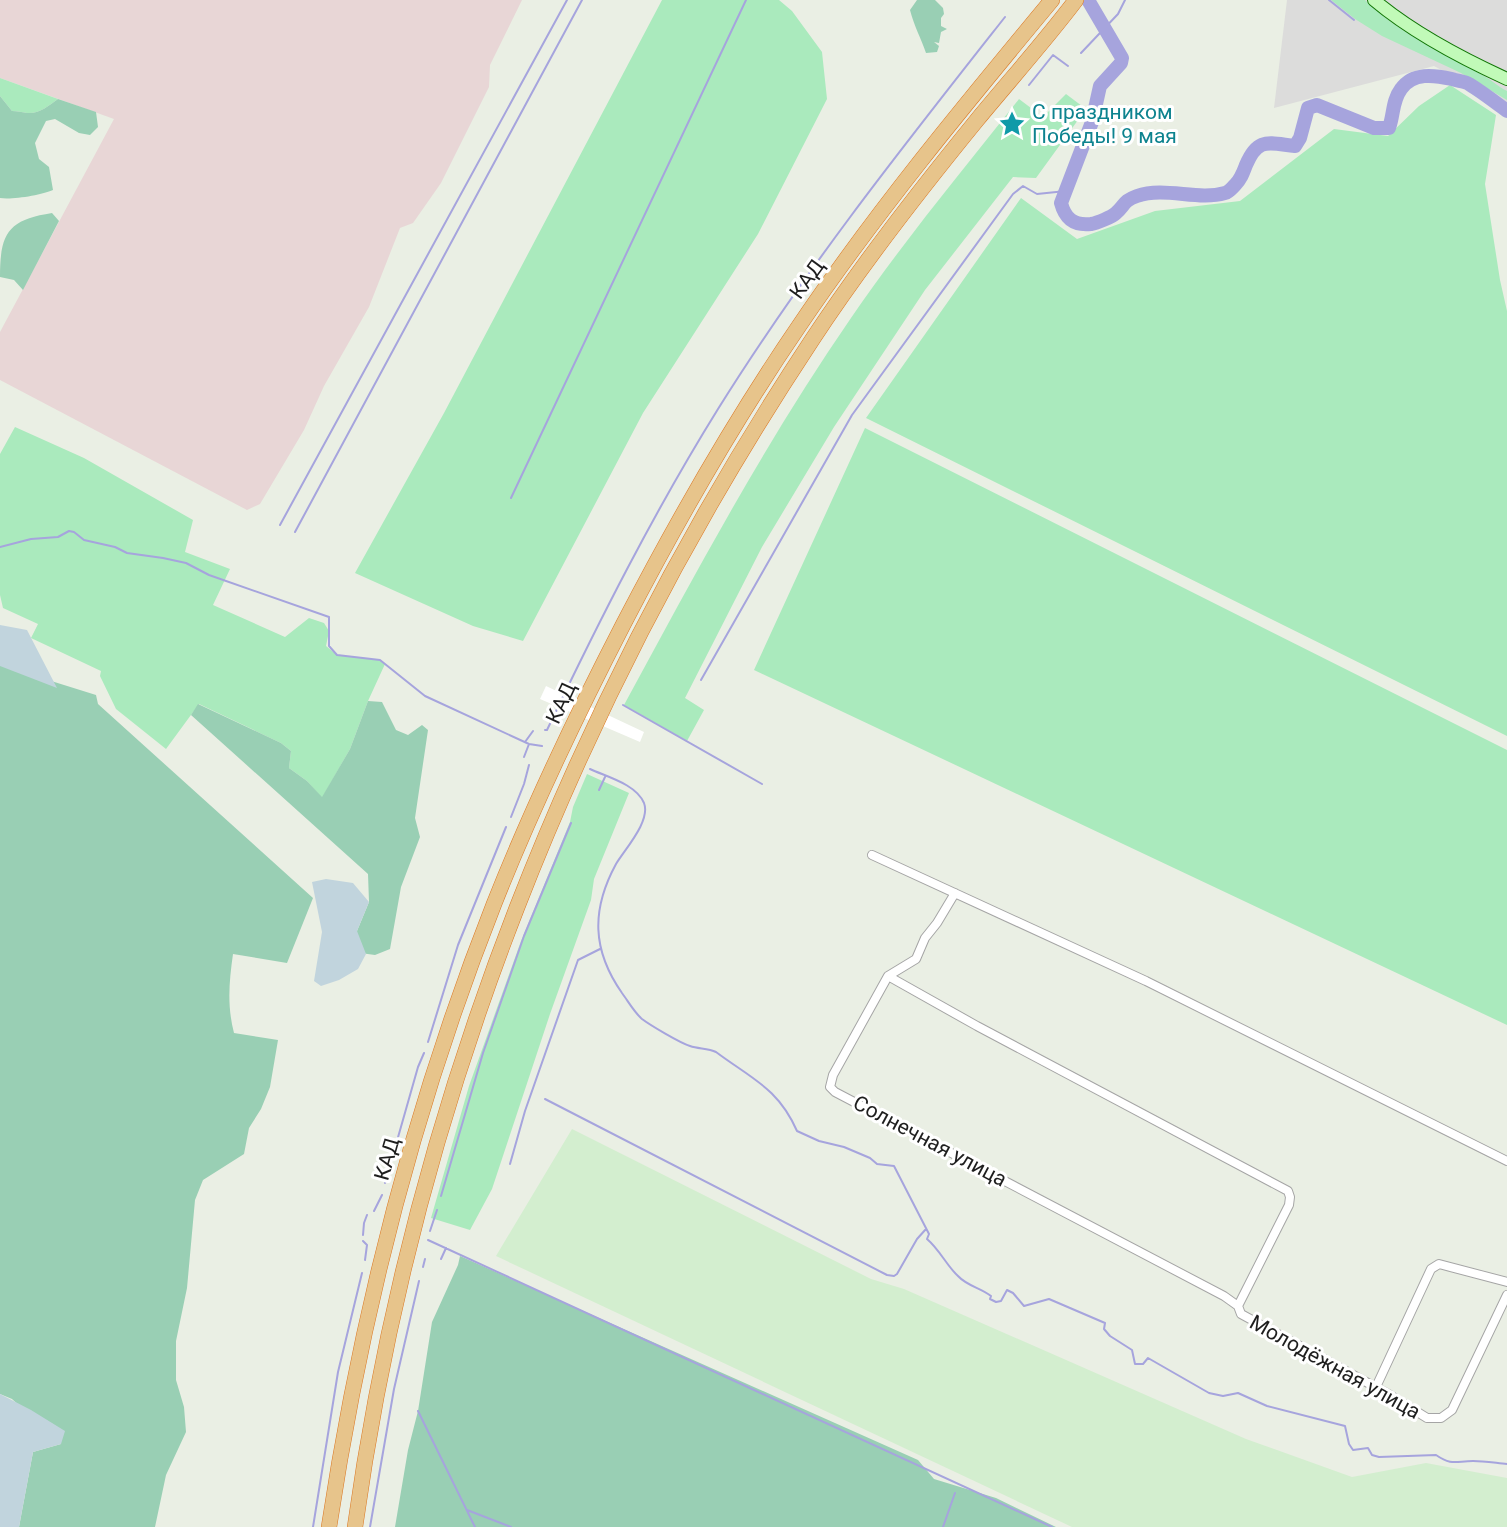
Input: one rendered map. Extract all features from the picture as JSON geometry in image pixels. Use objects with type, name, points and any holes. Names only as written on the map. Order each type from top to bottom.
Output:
[{"type":"highway","name":"КАД","points":[[329,1527],[344,1431],[362,1345],[391,1223],[425,1103],[463,988],[495,902],[584,703],[678,521],[799,326],[885,206],[959,111],[1052,0]]},
{"type":"highway","name":"КАД","points":[[355,1527],[381,1363],[424,1187],[497,957],[572,771],[662,588],[761,418],[814,336],[907,208],[1072,5]]},
{"type":"main road","points":[[1374,0],[1409,26],[1442,46],[1507,79]]},
{"type":"street","points":[[872,855],[1146,981],[1507,1161]]},
{"type":"street","name":"Солнечная улица","points":[[955,893],[938,923],[925,938],[916,959],[888,976],[833,1075],[830,1087],[835,1092],[1224,1296],[1238,1306]]},
{"type":"street","points":[[888,976],[977,1026],[1288,1191],[1289,1205],[1238,1306]]},
{"type":"street","points":[[1376,1387],[1431,1269],[1439,1264],[1507,1282]]},
{"type":"street","name":"Молодёжная улица","points":[[1238,1306],[1241,1314],[1376,1387],[1427,1418],[1441,1418],[1452,1410],[1507,1295]]},
{"type":"shaded area","points":[[0,0],[522,0],[490,65],[489,87],[441,183],[413,223],[400,228],[369,307],[324,386],[304,430],[260,504],[247,510],[0,380],[0,332],[114,119],[0,78]]},
{"type":"shaded area","points":[[1287,0],[1507,0],[1507,106],[1434,66],[1274,108]]},
{"type":"shaded area","points":[[0,625],[27,630],[57,688],[0,666]]},
{"type":"shaded area","points":[[326,879],[353,883],[369,902],[357,931],[366,954],[358,969],[339,980],[321,986],[314,981],[322,932],[312,882]]},
{"type":"shaded area","points":[[0,1394],[65,1431],[61,1444],[33,1452],[19,1527],[0,1527]]},
{"type":"green space","points":[[662,0],[779,0],[792,11],[822,52],[827,99],[758,234],[643,413],[523,641],[473,626],[355,573],[444,413]]},
{"type":"green space","points":[[917,0],[935,0],[943,8],[941,26],[947,29],[941,32],[939,43],[934,42],[939,46],[937,52],[926,53],[916,27],[910,10]]},
{"type":"green space","points":[[1331,0],[1365,0],[1407,33],[1507,91],[1507,100],[1461,73],[1382,36]]},
{"type":"green space","points":[[0,78],[58,99],[36,112],[12,111],[0,96]]},
{"type":"green space","points":[[1450,85],[1496,115],[1485,184],[1507,311],[1507,736],[866,418],[1021,198],[1077,239],[1155,211],[1240,201],[1334,129],[1388,136],[1419,106]]},
{"type":"green space","points":[[1066,94],[1086,109],[1036,178],[1013,177],[925,290],[834,427],[762,547],[685,698],[704,710],[687,741],[624,705],[761,460],[820,365],[891,262],[1019,99],[1043,117]]},
{"type":"green space","points":[[0,96],[12,111],[36,112],[58,99],[96,112],[98,127],[90,135],[79,133],[55,119],[46,121],[35,143],[39,159],[49,167],[53,190],[27,197],[0,198]]},
{"type":"green space","points":[[52,213],[59,221],[23,290],[14,280],[0,277],[2,249],[10,231],[25,220]]},
{"type":"green space","points":[[15,427],[84,458],[193,520],[185,552],[230,569],[213,605],[285,637],[309,618],[324,623],[329,631],[326,646],[337,655],[380,660],[385,664],[350,749],[322,798],[307,781],[289,768],[291,751],[281,743],[199,704],[166,749],[116,709],[100,676],[101,671],[31,638],[38,624],[3,608],[0,595],[0,454]]},
{"type":"green space","points":[[865,428],[1507,750],[1507,1025],[754,670]]},
{"type":"green space","points":[[0,665],[96,695],[98,704],[313,898],[287,963],[233,954],[229,994],[234,1033],[278,1040],[270,1087],[261,1109],[249,1128],[244,1154],[203,1180],[195,1200],[187,1288],[176,1341],[176,1380],[184,1407],[186,1432],[166,1475],[155,1527],[19,1527],[33,1452],[61,1444],[12,1399],[0,1394]]},
{"type":"green space","points":[[368,701],[382,702],[396,730],[408,735],[422,725],[428,730],[415,818],[420,837],[401,887],[390,949],[375,955],[353,952],[357,931],[369,902],[368,874],[191,715],[198,704],[281,743],[291,751],[289,768],[307,781],[322,797],[350,749]]},
{"type":"green space","points":[[587,774],[629,793],[594,879],[591,900],[550,1014],[492,1189],[470,1230],[431,1218],[469,1086],[521,941],[570,822],[573,807]]},
{"type":"green space","points":[[572,1129],[871,1279],[904,1289],[1246,1439],[1352,1477],[1426,1463],[1507,1478],[1507,1527],[1072,1527],[496,1256]]},
{"type":"green space","points":[[460,1256],[918,1460],[934,1479],[996,1498],[1056,1527],[395,1527],[408,1450],[418,1411],[432,1322]]},
{"type":"pier","points":[[546,686],[644,732],[640,742],[540,699]]},
{"type":"waterway","points":[[280,525],[567,0]]},
{"type":"waterway","points":[[295,532],[582,0]]},
{"type":"waterway","points":[[511,498],[746,0]]},
{"type":"waterway","points":[[1088,0],[1122,58],[1121,63],[1100,86],[1092,122],[1061,203],[1068,217],[1079,224],[1091,224],[1104,220],[1116,213],[1129,200],[1148,193],[1214,195],[1226,192],[1242,176],[1250,156],[1260,146],[1271,143],[1295,146],[1300,138],[1308,108],[1317,105],[1374,128],[1389,128],[1398,94],[1406,84],[1418,77],[1438,76],[1465,82],[1507,111]]},
{"type":"waterway","points":[[1081,53],[1118,14],[1125,0]]},
{"type":"waterway","points":[[1329,0],[1354,20]]},
{"type":"waterway","points":[[545,730],[649,527],[718,409],[820,258],[1005,17]]},
{"type":"waterway","points":[[1029,85],[1053,55],[1068,66]]},
{"type":"waterway","points":[[701,680],[852,415],[1013,194],[1023,186],[1037,194],[1066,191]]},
{"type":"waterway","points":[[0,547],[31,539],[58,537],[69,531],[84,540],[115,547],[127,553],[186,563],[209,575],[329,617],[329,646],[337,655],[380,660],[425,696],[529,744],[542,746]]},
{"type":"waterway","points":[[623,705],[762,784]]},
{"type":"waterway","points":[[525,742],[533,731]]},
{"type":"waterway","points":[[524,757],[529,744]]},
{"type":"waterway","points":[[511,817],[529,765]]},
{"type":"waterway","points":[[590,769],[628,786],[640,796],[644,803],[644,818],[641,826],[616,864],[608,881],[602,898],[598,930],[600,945],[612,977],[634,1010],[642,1019],[665,1034],[690,1046],[716,1052],[763,1086],[781,1104],[797,1131],[819,1141],[844,1147],[870,1158],[877,1164],[894,1166],[929,1234],[927,1239],[962,1279],[987,1293],[991,1296],[990,1299],[996,1302],[1001,1301],[1007,1290],[1013,1293],[1024,1306],[1049,1299],[1105,1323],[1104,1329],[1110,1336],[1132,1350],[1135,1364],[1143,1364],[1148,1358],[1209,1393],[1223,1396],[1238,1393],[1267,1406],[1345,1426],[1349,1444],[1353,1450],[1368,1448],[1372,1455],[1379,1457],[1436,1455],[1450,1462],[1477,1461],[1507,1464]]},
{"type":"waterway","points":[[599,790],[605,777]]},
{"type":"waterway","points":[[441,1196],[483,1053],[524,936],[571,823]]},
{"type":"waterway","points":[[428,1042],[458,945],[506,827]]},
{"type":"waterway","points":[[510,1164],[525,1111],[578,960],[600,949]]},
{"type":"waterway","points":[[385,1183],[424,1053]]},
{"type":"waterway","points":[[545,1099],[887,1275],[897,1274],[917,1239],[926,1229]]},
{"type":"waterway","points":[[374,1211],[382,1195]]},
{"type":"waterway","points":[[430,1231],[437,1210]]},
{"type":"waterway","points":[[363,1235],[367,1215]]},
{"type":"waterway","points":[[428,1240],[1052,1527]]},
{"type":"waterway","points":[[363,1241],[367,1245],[365,1260]]},
{"type":"waterway","points":[[441,1259],[446,1248]]},
{"type":"waterway","points":[[423,1267],[425,1259]]},
{"type":"waterway","points":[[313,1527],[338,1372],[362,1273]]},
{"type":"waterway","points":[[370,1527],[394,1389],[419,1281]]},
{"type":"waterway","points":[[418,1411],[475,1527]]},
{"type":"waterway","points":[[943,1527],[955,1493]]},
{"type":"waterway","points":[[467,1510],[511,1527]]},
{"type":"place","name":"С праздником Победы! 9 мая","points":[[1012,124]]}]
